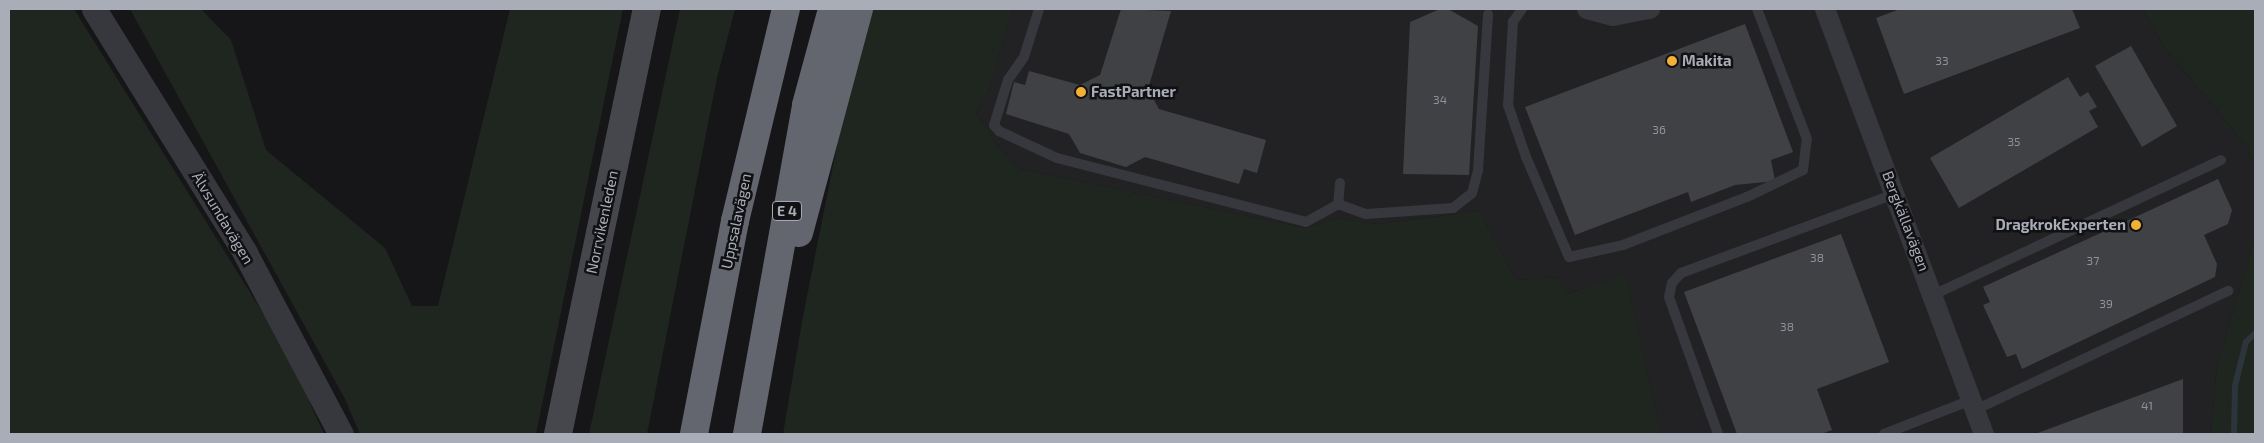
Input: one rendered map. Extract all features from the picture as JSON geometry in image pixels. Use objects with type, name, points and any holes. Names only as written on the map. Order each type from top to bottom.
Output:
[{"type":"highway","points":[[735,220],[769,9]]},
{"type":"highway","name":"Uppsalavägen","points":[[694,434],[735,220],[786,9]]},
{"type":"highway","name":"E 4","points":[[748,425],[806,105],[832,9]]},
{"type":"highway","points":[[748,425],[859,9]]},
{"type":"main road","name":"Norrvikenleden","points":[[558,434],[647,9]]},
{"type":"street","name":"Älvsundavägen","points":[[94,9],[245,253],[341,434]]},
{"type":"street","points":[[1587,9],[1613,16],[1650,9]]},
{"type":"street","name":"Bergkällavägen","points":[[1825,9],[1984,434]]},
{"type":"lane","points":[[1039,9],[1024,57],[1008,80],[994,125],[999,131],[1057,158],[1306,222],[1338,204],[1366,214],[1403,213],[1453,208],[1472,193],[1478,170],[1488,14]]},
{"type":"lane","points":[[1522,9],[1514,22],[1508,105],[1526,157],[1569,257],[1623,245],[1747,197],[1803,170],[1807,139],[1756,9]]},
{"type":"lane","points":[[1933,295],[2221,160]]},
{"type":"lane","points":[[1338,204],[1340,183]]},
{"type":"lane","points":[[1718,434],[1670,296],[1672,282],[1681,273],[1895,194]]},
{"type":"lane","points":[[1884,434],[1973,405],[2228,292]]},
{"type":"shaded area","points":[[9,9],[74,9],[287,352],[324,434],[9,434]]},
{"type":"shaded area","points":[[130,9],[201,9],[231,40],[266,150],[385,248],[412,306],[438,306],[510,9],[623,9],[536,434],[360,434],[345,399]]},
{"type":"shaded area","points":[[680,9],[735,9],[717,78],[647,434],[589,434]]},
{"type":"shaded area","points":[[872,9],[1013,9],[989,90],[976,113],[995,142],[1021,169],[1306,228],[1337,218],[1377,224],[1479,211],[1516,280],[1558,277],[1567,294],[1626,275],[1661,434],[783,434],[803,316],[839,136]]},
{"type":"shaded area","points":[[1013,9],[2143,9],[2164,47],[2245,144],[2255,164],[2255,238],[2217,365],[2211,434],[1661,434],[1626,276],[1566,294],[1558,277],[1516,280],[1479,211],[1377,224],[1337,218],[1306,228],[1021,169],[995,142],[976,113],[989,90]]},
{"type":"shaded area","points":[[2143,9],[2255,9],[2255,164],[2245,144],[2164,47]]},
{"type":"shaded area","points":[[2255,238],[2255,434],[2211,434],[2217,365]]},
{"type":"building","points":[[1121,9],[1171,11],[1148,89],[1159,109],[1266,140],[1257,173],[1244,169],[1239,184],[1145,157],[1126,167],[1080,153],[1069,134],[1006,114],[1014,82],[1025,85],[1029,71],[1080,85],[1100,75]]},
{"type":"building","points":[[1440,9],[1448,9],[1478,26],[1469,175],[1403,174],[1410,22]]},
{"type":"building","points":[[1900,9],[2072,9],[2080,28],[1904,94],[1876,18]]},
{"type":"building","points":[[1745,24],[1793,152],[1771,160],[1775,181],[1735,185],[1691,202],[1688,192],[1575,235],[1525,107]]},
{"type":"building","points":[[2131,46],[2177,126],[2142,147],[2095,66]]},
{"type":"building","points":[[2068,77],[2080,97],[2088,92],[2097,107],[2089,111],[2098,127],[1959,208],[1930,158]]},
{"type":"building","points":[[2218,179],[2232,210],[2228,224],[2204,235],[2217,264],[2215,277],[2022,369],[2016,354],[2007,357],[1983,305],[1990,302],[1983,287]]},
{"type":"building","points":[[1841,234],[1889,362],[1817,389],[1832,430],[1821,434],[1737,434],[1684,292]]},
{"type":"building","points":[[2183,379],[2183,434],[2035,434]]},
{"type":"waterway","points":[[2234,434],[2235,386],[2246,342],[2255,334]]},
{"type":"place","name":"Makita","points":[[1672,61]]},
{"type":"place","name":"FastPartner","points":[[1081,92]]},
{"type":"place","name":"DragkrokExperten","points":[[2136,225]]}]
